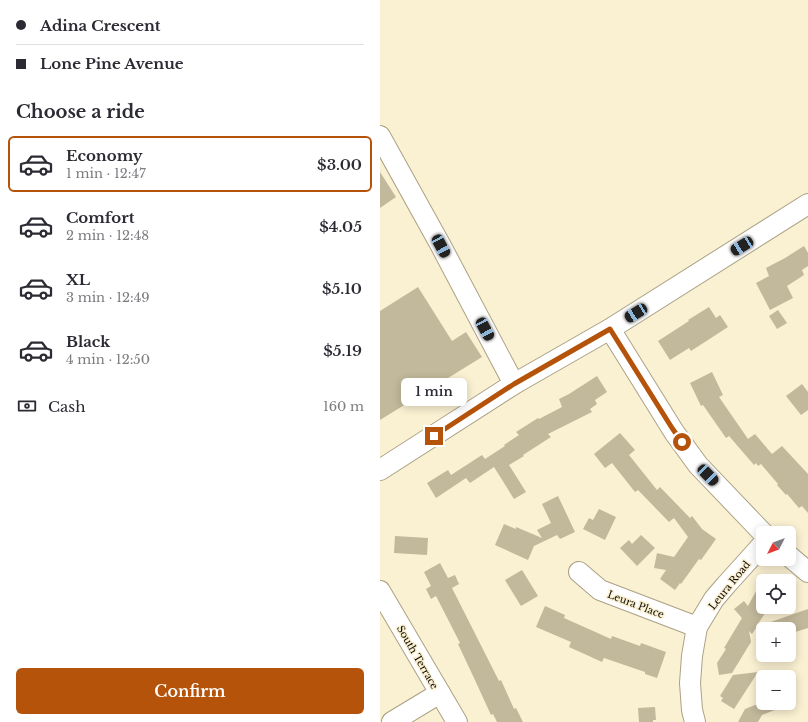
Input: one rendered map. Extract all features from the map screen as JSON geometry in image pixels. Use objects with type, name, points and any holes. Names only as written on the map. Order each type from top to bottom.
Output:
[{"type":"street","points":[[380,136],[438,240],[514,384]]},
{"type":"street","points":[[380,470],[514,384],[610,329],[808,204]]},
{"type":"street","points":[[610,329],[674,432],[698,465],[756,526]]},
{"type":"street","name":"Leura Road","points":[[695,722],[692,710],[690,682],[692,656],[697,627],[714,599],[756,552]]},
{"type":"street","points":[[796,562],[808,572]]},
{"type":"street","name":"Leura Place","points":[[579,572],[600,590],[697,627]]},
{"type":"street","name":"South Terrace","points":[[380,591],[457,722]]},
{"type":"street","points":[[392,722],[440,693]]},
{"type":"building","points":[[380,172],[396,197],[380,208]]},
{"type":"building","points":[[804,246],[808,253],[808,266],[802,270],[804,275],[787,286],[793,298],[770,310],[756,283],[769,276],[766,268]]},
{"type":"building","points":[[418,287],[452,341],[466,332],[482,357],[380,420],[380,311]]},
{"type":"building","points":[[709,307],[716,318],[720,315],[728,327],[691,351],[689,348],[670,360],[658,341]]},
{"type":"building","points":[[778,310],[787,323],[777,329],[769,316]]},
{"type":"building","points":[[712,372],[723,395],[719,397],[748,439],[755,434],[772,454],[782,446],[808,474],[808,513],[802,506],[799,508],[787,494],[786,495],[761,464],[758,466],[756,463],[754,465],[729,436],[726,438],[703,405],[701,406],[690,383]]},
{"type":"building","points":[[597,376],[607,392],[595,400],[597,404],[590,409],[592,412],[548,434],[551,437],[509,465],[526,492],[514,499],[494,467],[470,483],[466,478],[436,498],[427,483],[448,470],[451,475],[482,455],[485,459],[519,435],[516,432],[538,418],[539,419],[562,407],[559,399]]},
{"type":"building","points":[[802,384],[808,392],[808,410],[801,415],[786,396]]},
{"type":"building","points":[[620,433],[635,450],[629,455],[657,490],[660,487],[690,518],[692,516],[702,529],[716,539],[701,560],[699,559],[675,590],[660,579],[666,570],[654,568],[657,553],[674,557],[688,537],[674,518],[669,522],[638,490],[635,492],[612,463],[605,468],[594,454]]},
{"type":"building","points":[[558,496],[575,532],[560,539],[557,535],[534,546],[528,560],[495,545],[504,524],[516,529],[516,527],[542,538],[537,530],[551,523],[542,504]]},
{"type":"building","points":[[599,509],[616,517],[605,540],[583,529],[589,518],[593,520]]},
{"type":"building","points":[[641,535],[655,548],[637,566],[620,548],[629,540],[632,544]]},
{"type":"building","points":[[395,536],[428,538],[427,555],[394,553]]},
{"type":"building","points":[[440,563],[448,578],[455,575],[459,584],[452,588],[499,681],[501,680],[514,709],[516,708],[523,722],[497,722],[493,714],[491,715],[458,644],[460,643],[436,596],[431,599],[426,589],[431,586],[424,572]]},
{"type":"building","points":[[522,570],[538,596],[521,606],[505,580]]},
{"type":"building","points":[[756,591],[756,614],[764,614],[759,622],[756,622],[756,628],[752,634],[749,631],[751,642],[732,673],[719,675],[717,663],[742,618],[734,609],[744,601],[748,606]]},
{"type":"building","points":[[545,606],[565,615],[564,618],[611,639],[612,636],[640,646],[641,643],[666,652],[657,678],[645,674],[645,672],[604,658],[602,662],[569,647],[571,642],[536,627]]},
{"type":"building","points":[[808,609],[808,628],[796,632],[796,622],[770,622]]},
{"type":"building","points":[[756,672],[756,675],[734,709],[721,701],[723,698],[720,696],[733,675]]},
{"type":"building","points":[[756,705],[756,710],[775,710],[762,715],[758,722],[738,722],[745,709]]},
{"type":"building","points":[[655,707],[656,720],[653,720],[653,722],[639,722],[638,708]]},
{"type":"route","points":[[434,436],[514,384],[610,329],[682,442]]}]
